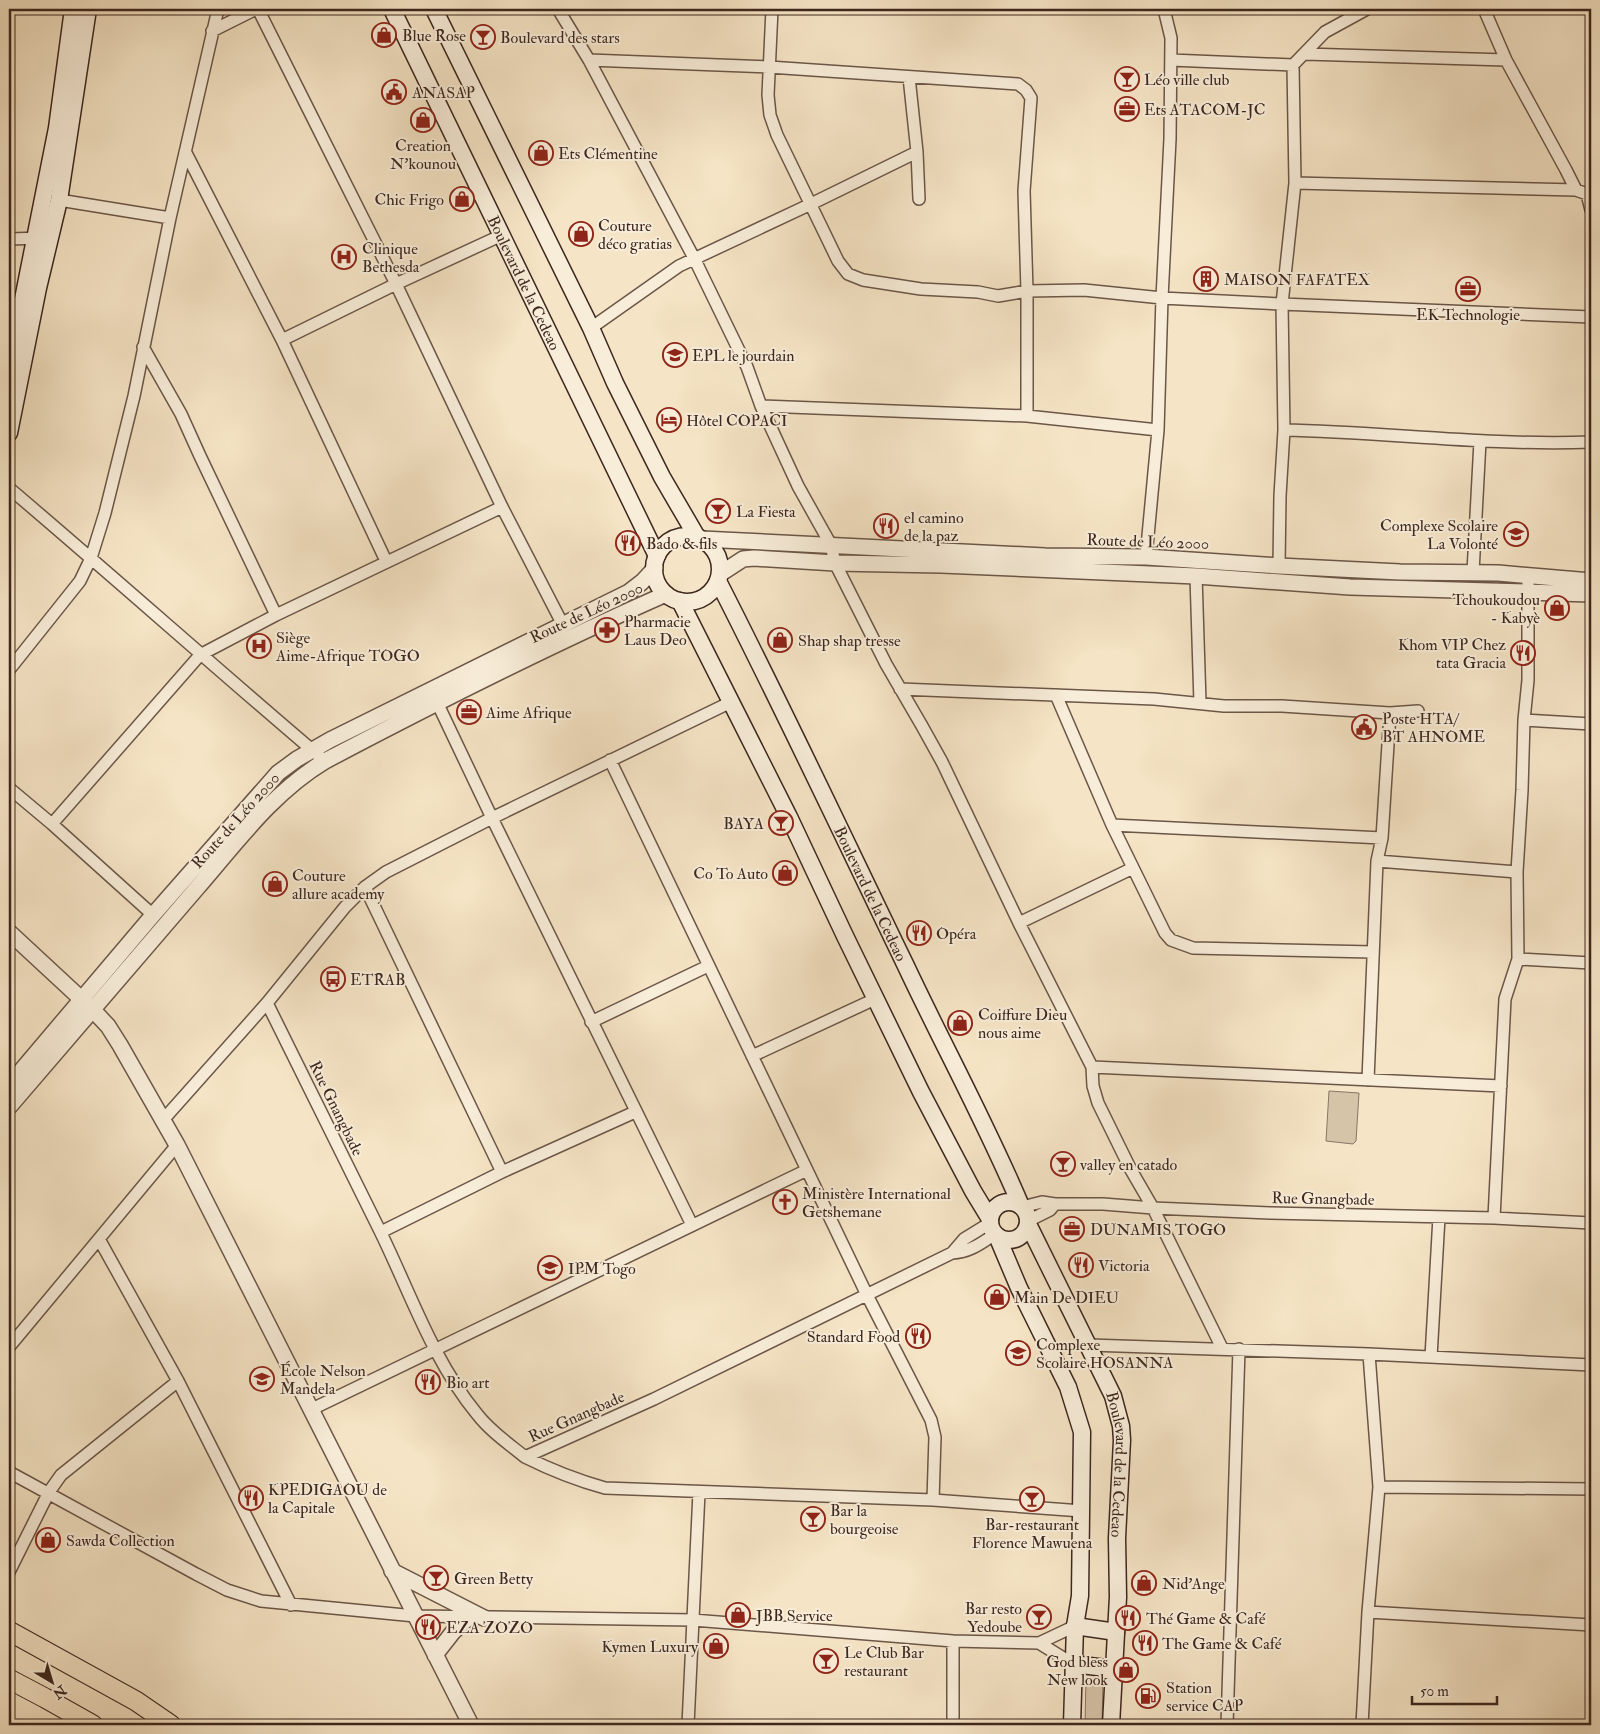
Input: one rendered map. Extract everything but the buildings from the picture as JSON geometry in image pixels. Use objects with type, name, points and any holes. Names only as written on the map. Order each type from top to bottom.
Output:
[{"type":"main road","points":[[9,434],[38,288],[73,9]]},
{"type":"main road","points":[[9,370],[43,238],[59,200],[88,9]]},
{"type":"main road","name":"Boulevard de la Cedeao","points":[[392,9],[502,235],[656,562]]},
{"type":"main road","points":[[434,9],[662,477],[699,538]]},
{"type":"main road","points":[[678,537],[699,538],[711,545],[717,554],[720,564],[719,578],[712,591],[703,598],[692,601],[673,598],[660,586],[656,578],[656,562],[662,548],[678,537]]},
{"type":"main road","name":"Boulevard de la Cedeao","points":[[719,578],[942,1042],[1002,1162],[1025,1214],[1113,1396],[1121,1426],[1122,1461],[1117,1538],[1118,1597],[1110,1725]]},
{"type":"main road","name":"Boulevard de la Cedeao","points":[[673,598],[731,702],[785,808],[921,1092],[993,1228],[1019,1288],[1068,1387],[1082,1432],[1080,1596],[1075,1626],[1072,1725]]},
{"type":"main road","points":[[1015,1202],[1025,1214],[1026,1230],[1016,1238],[1003,1239],[993,1228],[991,1212],[1002,1203],[1015,1202]]},
{"type":"main road","points":[[1075,1626],[1116,1632]]},
{"type":"main road","points":[[9,1631],[136,1701],[172,1725]]},
{"type":"main road","points":[[1073,1664],[1114,1669]]},
{"type":"main road","points":[[9,1679],[93,1725]]},
{"type":"street","points":[[9,670],[80,581],[91,558],[107,506],[134,396],[170,218],[218,9]]},
{"type":"street","points":[[212,31],[257,9],[396,284],[502,507],[563,625]]},
{"type":"street","points":[[558,9],[589,60],[694,258],[747,367],[760,406],[798,486],[830,545],[835,563],[886,664],[942,762],[1019,923],[1092,1067],[1093,1086],[1098,1103],[1222,1348]]},
{"type":"street","points":[[772,9],[768,94],[770,115],[777,135],[838,261],[848,274],[863,280],[920,289],[978,292],[998,296],[1027,292],[1084,290],[1162,298],[1591,318]]},
{"type":"street","points":[[1146,557],[1158,430],[1170,139],[1170,38],[1164,9]]},
{"type":"street","points":[[1171,60],[1293,65],[1326,32],[1367,9]]},
{"type":"street","points":[[1484,9],[1506,60],[1566,170],[1585,192],[1591,210]]},
{"type":"street","points":[[1305,54],[1506,60]]},
{"type":"street","points":[[589,60],[769,67],[1018,84],[1026,90],[1031,98],[1024,191],[1027,292],[1027,416]]},
{"type":"street","points":[[1279,566],[1280,496],[1284,430],[1282,304],[1295,183],[1293,65]]},
{"type":"street","points":[[909,77],[917,152],[919,199]]},
{"type":"street","points":[[590,328],[664,275],[694,258],[917,152]]},
{"type":"street","points":[[186,153],[282,340],[386,561]]},
{"type":"street","points":[[1295,183],[1585,192]]},
{"type":"street","points":[[59,200],[170,218]]},
{"type":"street","points":[[282,340],[502,235]]},
{"type":"street","points":[[9,239],[43,238]]},
{"type":"street","points":[[143,347],[181,414],[276,614]]},
{"type":"street","points":[[760,406],[1027,416],[1158,430]]},
{"type":"street","points":[[1284,430],[1329,431],[1480,441],[1591,442]]},
{"type":"street","points":[[1473,572],[1480,441]]},
{"type":"street","points":[[9,488],[200,655],[325,761]]},
{"type":"street","points":[[52,824],[200,655],[276,614],[502,507]]},
{"type":"street","name":"Route de Léo 2000","points":[[699,538],[1044,556],[1146,557],[1400,572],[1473,572],[1591,581]]},
{"type":"street","name":"Route de Léo 2000","points":[[719,578],[743,560],[754,558],[835,563],[941,565],[1196,576],[1350,587],[1591,594]]},
{"type":"street","name":"Route de Léo 2000","points":[[9,1085],[87,1004],[289,785],[308,771],[434,696],[563,625],[629,592],[642,582],[656,562]]},
{"type":"street","points":[[1494,1218],[1505,999],[1518,959],[1517,872],[1524,720],[1528,680],[1528,575]]},
{"type":"street","points":[[1196,576],[1200,703]]},
{"type":"street","name":"Route de Léo 2000","points":[[9,1107],[153,915],[278,773],[312,749],[570,637],[673,598]]},
{"type":"street","points":[[900,688],[1056,695],[1224,706],[1282,706],[1390,713],[1418,711]]},
{"type":"street","points":[[1056,695],[1112,826],[1165,933],[1171,940],[1193,948],[1373,952]]},
{"type":"street","points":[[434,696],[591,1022],[692,1225]]},
{"type":"street","points":[[163,1120],[267,1003],[345,907],[365,887],[386,872],[492,818],[731,702]]},
{"type":"street","points":[[1368,1080],[1376,861],[1382,838],[1390,713]]},
{"type":"street","points":[[1524,720],[1591,724]]},
{"type":"street","points":[[610,760],[867,1295],[934,1428],[933,1500]]},
{"type":"street","points":[[9,788],[153,915]]},
{"type":"street","points":[[1112,826],[1382,838]]},
{"type":"street","points":[[1376,861],[1517,872]]},
{"type":"street","points":[[1019,923],[1132,868]]},
{"type":"street","points":[[365,887],[502,1172]]},
{"type":"street","points":[[9,932],[87,1004],[108,1026],[120,1045],[177,1145],[471,1725]]},
{"type":"street","points":[[1518,959],[1591,963]]},
{"type":"street","points":[[591,1022],[708,966]]},
{"type":"street","points":[[752,1056],[876,999]]},
{"type":"street","name":"Rue Gnangbade","points":[[267,1003],[381,1232],[435,1350],[478,1416],[494,1432],[525,1457],[654,1399],[867,1295],[952,1253],[964,1239],[993,1228]]},
{"type":"street","points":[[1092,1067],[1500,1086]]},
{"type":"street","points":[[381,1232],[502,1172],[636,1112]]},
{"type":"street","points":[[9,1347],[177,1145]]},
{"type":"street","points":[[310,1410],[807,1170]]},
{"type":"street","name":"Rue Gnangbade","points":[[1025,1214],[1050,1210],[1055,1204],[1103,1204],[1270,1213],[1494,1218],[1591,1223]]},
{"type":"street","points":[[1431,1357],[1439,1217]]},
{"type":"street","points":[[99,1239],[178,1381],[290,1605]]},
{"type":"street","points":[[1089,1345],[1222,1348],[1591,1365]]},
{"type":"street","points":[[1227,1725],[1239,1349]]},
{"type":"street","points":[[1362,1725],[1368,1612],[1379,1487],[1369,1354]]},
{"type":"street","points":[[9,1572],[49,1492],[61,1475],[178,1381]]},
{"type":"street","points":[[525,1457],[556,1473],[605,1488],[933,1500],[1082,1511]]},
{"type":"street","points":[[9,1472],[227,1590],[260,1601],[415,1616],[693,1620],[953,1641],[1039,1643],[1075,1626]]},
{"type":"street","points":[[1379,1487],[1591,1489]]},
{"type":"street","points":[[688,1725],[699,1492]]},
{"type":"street","points":[[392,1571],[484,1618]]},
{"type":"street","points":[[1368,1612],[1591,1625]]},
{"type":"street","points":[[435,1654],[453,1632],[468,1618]]},
{"type":"street","points":[[953,1641],[953,1725]]},
{"type":"street","points":[[1039,1643],[1073,1664]]},
{"type":"shaded area","points":[[1329,1091],[1359,1093],[1356,1141],[1353,1144],[1326,1141]]},
{"type":"shaded area","points":[[1086,1678],[1103,1680],[1102,1725],[1085,1725]]},
{"type":"place","name":"Blue Rose","points":[[384,35]]},
{"type":"place","name":"Boulevard des stars","points":[[483,37]]},
{"type":"place","name":"Léo ville club","points":[[1127,79]]},
{"type":"place","name":"ANASAP","points":[[394,92]]},
{"type":"place","name":"Ets ATACOM-JC","points":[[1127,109]]},
{"type":"place","name":"Creation N'kounou","points":[[423,120]]},
{"type":"place","name":"Ets Clémentine","points":[[541,153]]},
{"type":"place","name":"Chic Frigo","points":[[462,199]]},
{"type":"place","name":"Couture déco gratias","points":[[581,234]]},
{"type":"place","name":"Clinique Bethesda","points":[[344,257]]},
{"type":"place","name":"MAISON FAFATEX","points":[[1206,279]]},
{"type":"place","name":"EK Technologie","points":[[1468,289]]},
{"type":"place","name":"EPL le jourdain","points":[[675,355]]},
{"type":"place","name":"Hôtel COPACI","points":[[669,420]]},
{"type":"place","name":"La Fiesta","points":[[718,511]]},
{"type":"place","name":"el camino de la paz","points":[[886,526]]},
{"type":"place","name":"Complexe Scolaire La Volonté","points":[[1516,534]]},
{"type":"place","name":"Bado & fils","points":[[628,543]]},
{"type":"place","name":"Tchoukoudou - Kabyè","points":[[1557,608]]},
{"type":"place","name":"Pharmacie Laus Deo","points":[[607,630]]},
{"type":"place","name":"Shap shap tresse","points":[[780,640]]},
{"type":"place","name":"Siège Aime-Afrique TOGO","points":[[259,646]]},
{"type":"place","name":"Khom VIP Chez tata Gracia","points":[[1523,653]]},
{"type":"place","name":"Aime Afrique","points":[[469,712]]},
{"type":"place","name":"Poste HTA/ BT AHNOME","points":[[1364,727]]},
{"type":"place","name":"BAYA","points":[[781,823]]},
{"type":"place","name":"Co To Auto","points":[[785,873]]},
{"type":"place","name":"Couture allure academy","points":[[275,884]]},
{"type":"place","name":"Opéra","points":[[919,933]]},
{"type":"place","name":"ETRAB","points":[[333,979]]},
{"type":"place","name":"Coiffure Dieu nous aime","points":[[960,1023]]},
{"type":"place","name":"valley en catado","points":[[1063,1164]]},
{"type":"place","name":"Ministère International Getshemane","points":[[785,1202]]},
{"type":"place","name":"DUNAMIS TOGO","points":[[1072,1229]]},
{"type":"place","name":"Victoria","points":[[1081,1265]]},
{"type":"place","name":"IPM Togo","points":[[550,1268]]},
{"type":"place","name":"Main De DIEU","points":[[997,1297]]},
{"type":"place","name":"Standard Food","points":[[918,1336]]},
{"type":"place","name":"Complexe Scolaire HOSANNA","points":[[1018,1353]]},
{"type":"place","name":"École Nelson Mandela","points":[[262,1379]]},
{"type":"place","name":"Bio art","points":[[428,1382]]},
{"type":"place","name":"KPEDIGAOU de la Capitale","points":[[251,1498]]},
{"type":"place","name":"Bar-restaurant Florence Mawuena","points":[[1032,1499]]},
{"type":"place","name":"Bar la bourgeoise","points":[[813,1519]]},
{"type":"place","name":"Sawda Collection","points":[[48,1540]]},
{"type":"place","name":"Green Betty","points":[[436,1578]]},
{"type":"place","name":"Nid'Ange","points":[[1144,1583]]},
{"type":"place","name":"JBB Service","points":[[738,1615]]},
{"type":"place","name":"Bar resto Yedoube","points":[[1039,1617]]},
{"type":"place","name":"Thé Game & Café","points":[[1128,1618]]},
{"type":"place","name":"EZA ZOZO","points":[[428,1627]]},
{"type":"place","name":"The Game & Café","points":[[1145,1643]]},
{"type":"place","name":"Kymen Luxury","points":[[716,1646]]},
{"type":"place","name":"Le Club Bar restaurant","points":[[826,1661]]},
{"type":"place","name":"God bless New look","points":[[1126,1670]]},
{"type":"place","name":"Station service CAP","points":[[1148,1696]]}]
